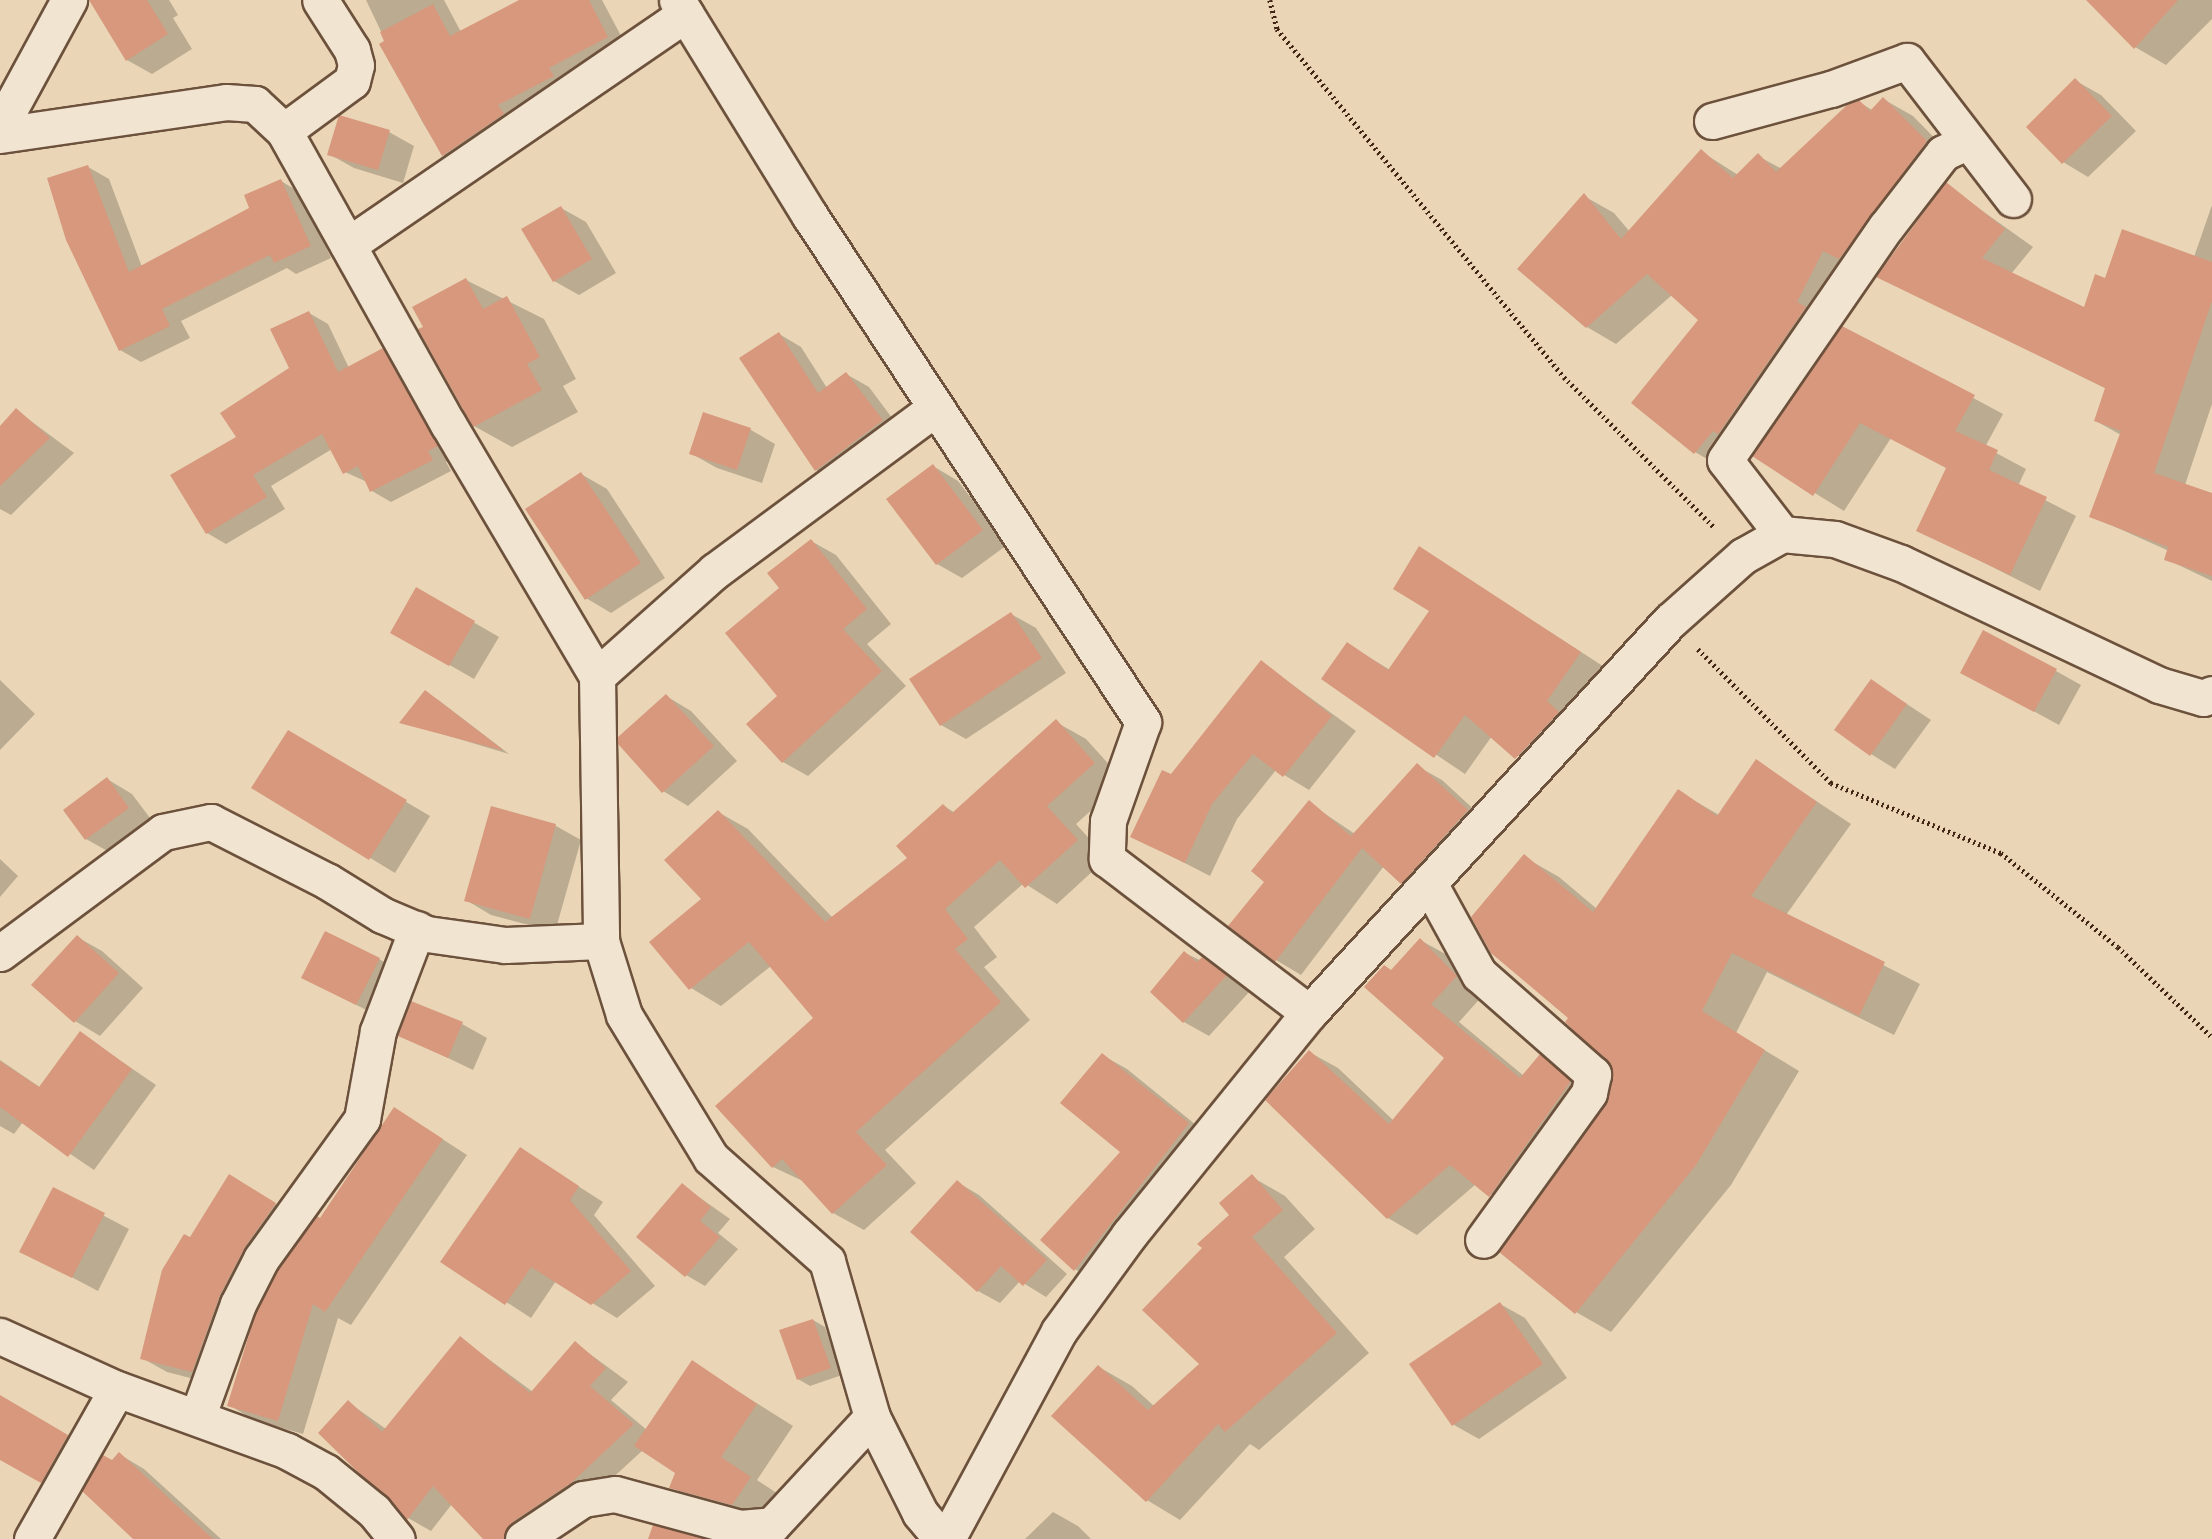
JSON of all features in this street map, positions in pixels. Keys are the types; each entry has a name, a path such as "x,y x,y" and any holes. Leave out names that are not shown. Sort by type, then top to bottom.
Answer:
{"street":[{"path":"0,127 69,0"},
{"path":"284,131 352,80 356,65 352,50 320,0"},
{"path":"348,245 681,7 935,408 1143,722 1108,821 1107,859 1309,1013"},
{"path":"1712,121 1831,89 1908,61 2013,199"},
{"path":"0,135 226,102 255,104 284,131 597,676 601,941 624,1015 711,1158 827,1261 872,1417 920,1513 945,1539 1059,1331 1129,1235 1309,1013 1430,886 1670,621 1743,556 1782,534 1835,540 1900,563 2159,685 2203,698 2212,694"},
{"path":"1782,534 1725,460 1886,227 1943,153 1967,142"},
{"path":"597,676 715,571 935,408"},
{"path":"0,953 163,832 211,822 327,881 382,915 454,941 505,945 601,941"},
{"path":"1430,886 1479,974 1594,1074 1589,1093 1483,1240"},
{"path":"198,1416 238,1304 261,1259 362,1119 377,1031 417,929"},
{"path":"0,1336 117,1389 198,1416 326,1472 374,1511 397,1539"},
{"path":"32,1539 117,1389"},
{"path":"523,1539 583,1499 615,1494 740,1528 772,1525 872,1417"}],"path":[{"path":"1270,0 1277,29 1564,377 1743,556"},
{"path":"1670,621 1831,783 2001,853 2118,947 2212,1037"}],"building":[{"path":"89,0 147,0 168,34 126,61"},
{"path":"519,0 589,0 608,37 549,68 554,76 498,105 504,114 442,156 379,44 384,41 380,32 433,4 450,36"},
{"path":"2086,0 2178,0 2134,49"},
{"path":"2075,78 2112,116 2062,164 2026,127"},
{"path":"1883,97 1927,141 1839,259 1823,251 1797,302 1806,307 1718,434 1713,431 1694,454 1631,403 1698,320 1647,274 1586,328 1517,269 1584,193 1621,239 1701,149 1733,178 1758,153 1776,172 1847,105 1859,100 1870,111"},
{"path":"339,115 390,130 378,170 327,155"},
{"path":"88,165 129,272 249,208 244,195 281,179 311,246 274,263 270,255 162,309 170,326 119,351 66,240 47,178"},
{"path":"1946,182 2005,229 1982,258 2084,307 2095,274 2105,278 2122,229 2212,262 2212,301 2154,473 2212,493 2212,576 2164,560 2168,547 2089,517 2121,431 2094,421 2105,388 1876,277"},
{"path":"561,206 592,259 553,282 521,229"},
{"path":"466,278 483,309 507,296 540,357 527,364 542,390 473,427 418,329 423,327 412,307"},
{"path":"309,311 338,372 383,348 438,446 428,451 433,460 370,492 358,466 343,474 322,434 253,475 267,497 206,534 170,475 236,437 220,413 289,368 270,329"},
{"path":"1842,326 1975,395 1955,431 1998,450 1989,470 2047,497 2010,575 1916,531 1946,468 1860,423 1813,496 1752,456"},
{"path":"779,332 818,393 846,372 883,420 815,471 739,358"},
{"path":"16,408 50,438 0,486 0,426"},
{"path":"703,412 751,428 737,470 689,454"},
{"path":"933,464 983,530 936,565 886,499"},
{"path":"581,472 641,563 585,600 525,509"},
{"path":"811,539 867,609 843,629 882,671 782,763 746,724 777,696 725,633 779,588 767,573"},
{"path":"1419,546 1581,652 1547,701 1559,712 1515,759 1465,715 1434,758 1321,679 1347,642 1388,670 1429,611 1393,589"},
{"path":"416,587 475,621 449,666 390,633"},
{"path":"1011,612 1042,658 940,726 909,679"},
{"path":"1983,630 2057,669 2034,712 1960,673"},
{"path":"1261,660 1332,716 1283,777 1253,754 1212,804 1185,863 1130,837 1162,770 1171,774"},
{"path":"1871,679 1907,704 1870,756 1834,730"},
{"path":"425,690 502,749 399,723"},
{"path":"666,694 714,746 662,793 618,744 618,737"},
{"path":"1056,719 1095,763 1047,806 1078,840 1025,888 1000,860 945,909 968,939 955,949 1001,1002 856,1132 887,1165 832,1214 782,1159 772,1168 715,1106 813,1018 749,942 689,990 649,942 701,899 664,860 718,810 825,922 907,858 896,846 943,804 952,813"},
{"path":"288,730 407,800 369,860 251,788"},
{"path":"1756,759 1817,802 1751,896 1885,962 1859,1016 1732,953 1702,1011 1765,1050 1696,1165 1575,1314 1499,1252 1605,1105 1612,1068 1565,1022 1568,1018 1491,953 1471,917 1524,854 1593,912 1678,789 1717,816"},
{"path":"1417,763 1468,810 1401,884 1362,848 1275,962 1228,926 1264,882 1251,871 1309,800 1351,836"},
{"path":"107,777 129,808 85,840 63,810"},
{"path":"491,806 556,824 530,919 464,901"},
{"path":"325,931 380,958 356,1005 301,978"},
{"path":"77,935 119,973 74,1023 31,985"},
{"path":"1420,938 1457,976 1431,1004 1520,1078 1540,1054 1571,1081 1489,1197 1450,1165 1387,1219 1265,1100 1309,1050 1389,1124 1444,1058 1364,987 1384,965 1391,970"},
{"path":"1184,951 1197,962 1202,957 1227,975 1183,1023 1150,992"},
{"path":"411,1001 463,1022 448,1058 398,1036"},
{"path":"80,1031 132,1069 68,1157 0,1107 0,1061 39,1087"},
{"path":"1102,1053 1189,1123 1074,1271 1040,1240 1120,1152 1060,1103"},
{"path":"394,1107 443,1139 325,1312 313,1304 278,1421 227,1406 256,1312 278,1270 317,1216 320,1218"},
{"path":"520,1147 579,1186 570,1200 631,1271 591,1305 531,1267 505,1305 440,1262"},
{"path":"229,1174 276,1203 245,1247 220,1295 192,1372 140,1359 162,1270 184,1234 190,1237"},
{"path":"1252,1174 1283,1210 1252,1237 1337,1333 1225,1432 1218,1424 1146,1502 1051,1416 1098,1365 1148,1410 1199,1364 1142,1310 1202,1248 1197,1244 1229,1215 1219,1203"},
{"path":"957,1180 1047,1260 1023,1286 1001,1266 977,1292 910,1232"},
{"path":"682,1183 711,1207 700,1221 720,1237 685,1277 636,1237"},
{"path":"53,1187 105,1213 72,1278 19,1252"},
{"path":"1500,1302 1543,1364 1452,1426 1409,1364"},
{"path":"813,1319 831,1368 797,1380 779,1330"},
{"path":"460,1336 530,1393 575,1341 606,1368 590,1386 634,1424 571,1483 511,1523 503,1539 483,1539 433,1486 407,1520 318,1433 348,1400 382,1432"},
{"path":"692,1360 757,1404 721,1457 751,1477 732,1505 669,1488 675,1473 634,1446"},
{"path":"0,1395 68,1435 41,1483 0,1460"},
{"path":"119,1452 213,1539 133,1539 82,1491 103,1455 112,1460"},
{"path":"653,1525 704,1539 648,1539"}]}
